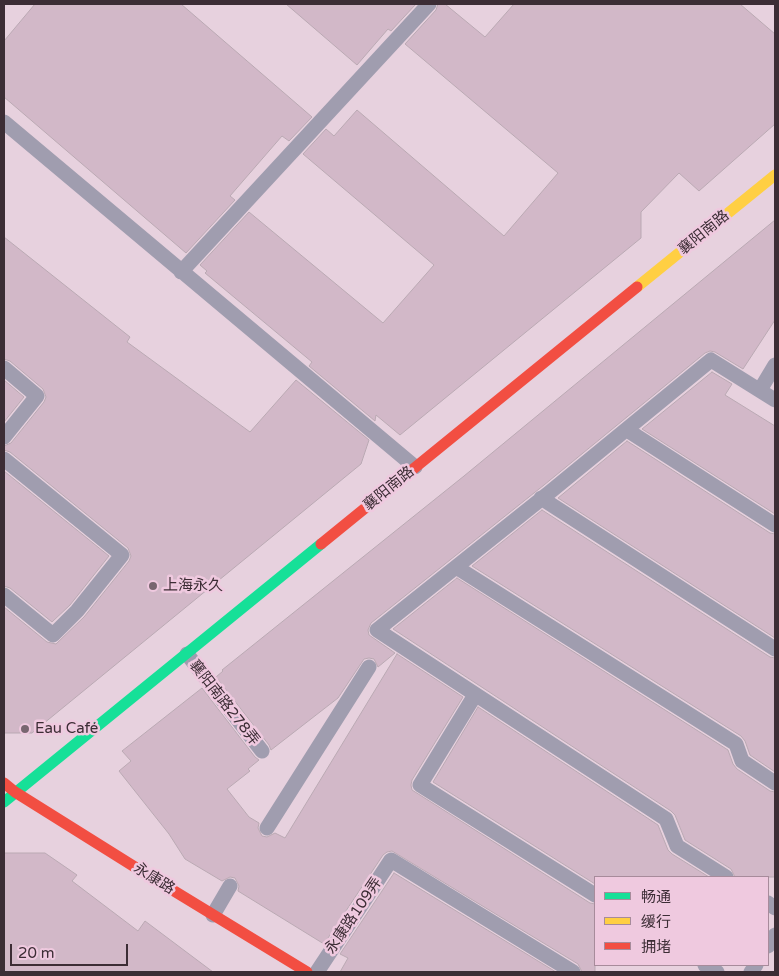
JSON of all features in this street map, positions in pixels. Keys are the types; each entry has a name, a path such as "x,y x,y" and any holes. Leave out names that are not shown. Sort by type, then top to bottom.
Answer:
{"street":[{"name":"襄阳南路","path":"4,802 775,175"},
{"name":"永康路","path":"4,783 15,792 307,972"}],"lane":[{"path":"181,272 429,4"},
{"path":"4,122 415,467"},
{"path":"724,876 677,846 666,819 377,630 711,360 775,400"},
{"path":"760,390 775,366"},
{"path":"4,368 37,396 4,437"},
{"path":"626,430 775,525"},
{"path":"4,459 122,555 77,611 53,634 4,595"},
{"path":"542,498 775,649"},
{"path":"456,566 736,744 742,761 775,783"},
{"name":"襄阳南路278弄","path":"187,654 262,752"},
{"path":"267,828 369,667"},
{"path":"474,695 420,785 594,894"},
{"name":"永康路109弄","path":"316,972 391,860 573,972"},
{"path":"213,915 230,886"}],"building":[{"path":"35,4 181,4 312,117 289,141 282,136 230,196 235,200 186,253 4,97 4,41"},
{"path":"286,4 416,4 391,31 388,29 357,65"},
{"path":"438,4 445,4 485,37 514,4 740,4 775,34 775,124 699,191 679,173 641,212 641,238 400,435 376,415 375,421 309,366 312,362 205,273 207,271 200,265 249,212 383,323 434,265 303,154 326,129 334,136 357,110 504,236 558,173 405,44 436,10"},
{"path":"775,220 775,320 743,369 715,352 705,353 371,623 368,630 369,635 395,653 378,667 374,659 364,659 338,698 271,750 216,677 222,670 464,476"},
{"path":"4,237 130,337 127,342 250,432 296,380 369,440 361,464 32,733 4,733 4,607 47,642 56,644 84,617 131,556 128,548 10,452 4,450 4,446 11,443 46,397 43,389 10,361 4,359"},
{"path":"712,372 732,384 725,395 775,426 775,514 642,429"},
{"path":"4,380 24,397 4,422"},
{"path":"627,441 770,533 775,534 775,638 558,498"},
{"path":"4,471 109,556 70,605 52,622 10,588 4,586"},
{"path":"542,510 770,657 775,658 775,772 750,755 741,736 472,566"},
{"path":"457,578 728,750 737,769 770,791 775,792 775,877 734,876 731,869 685,840 675,815 671,811 393,629"},
{"path":"397,654 463,697 412,780 412,790 594,904 595,972 582,972 578,964 392,851 383,855 324,944 238,891 239,886 235,878 230,877 222,881 185,859 169,834 119,771 131,761 122,751 202,688 259,760 248,769 250,771 227,789 249,817 259,823 258,828 262,836 267,837 275,833 285,838"},
{"path":"478,707 658,825 668,850 707,876 594,876 594,883 433,782"},
{"path":"4,853 45,853 77,875 72,881 138,931 145,921 213,972 4,972"},
{"path":"394,873 556,972 340,972 348,958 340,954"}],"traffic: fast":[{"path":"4,802 321,544"}],"traffic: slow":[{"path":"637,287 775,175"}],"traffic: jam":[{"path":"321,544 637,287"},
{"path":"4,783 15,792 138,869 307,972"}],"place":[{"name":"上海永久","path":"153,586"},
{"name":"Eau Café","path":"25,729"}]}
